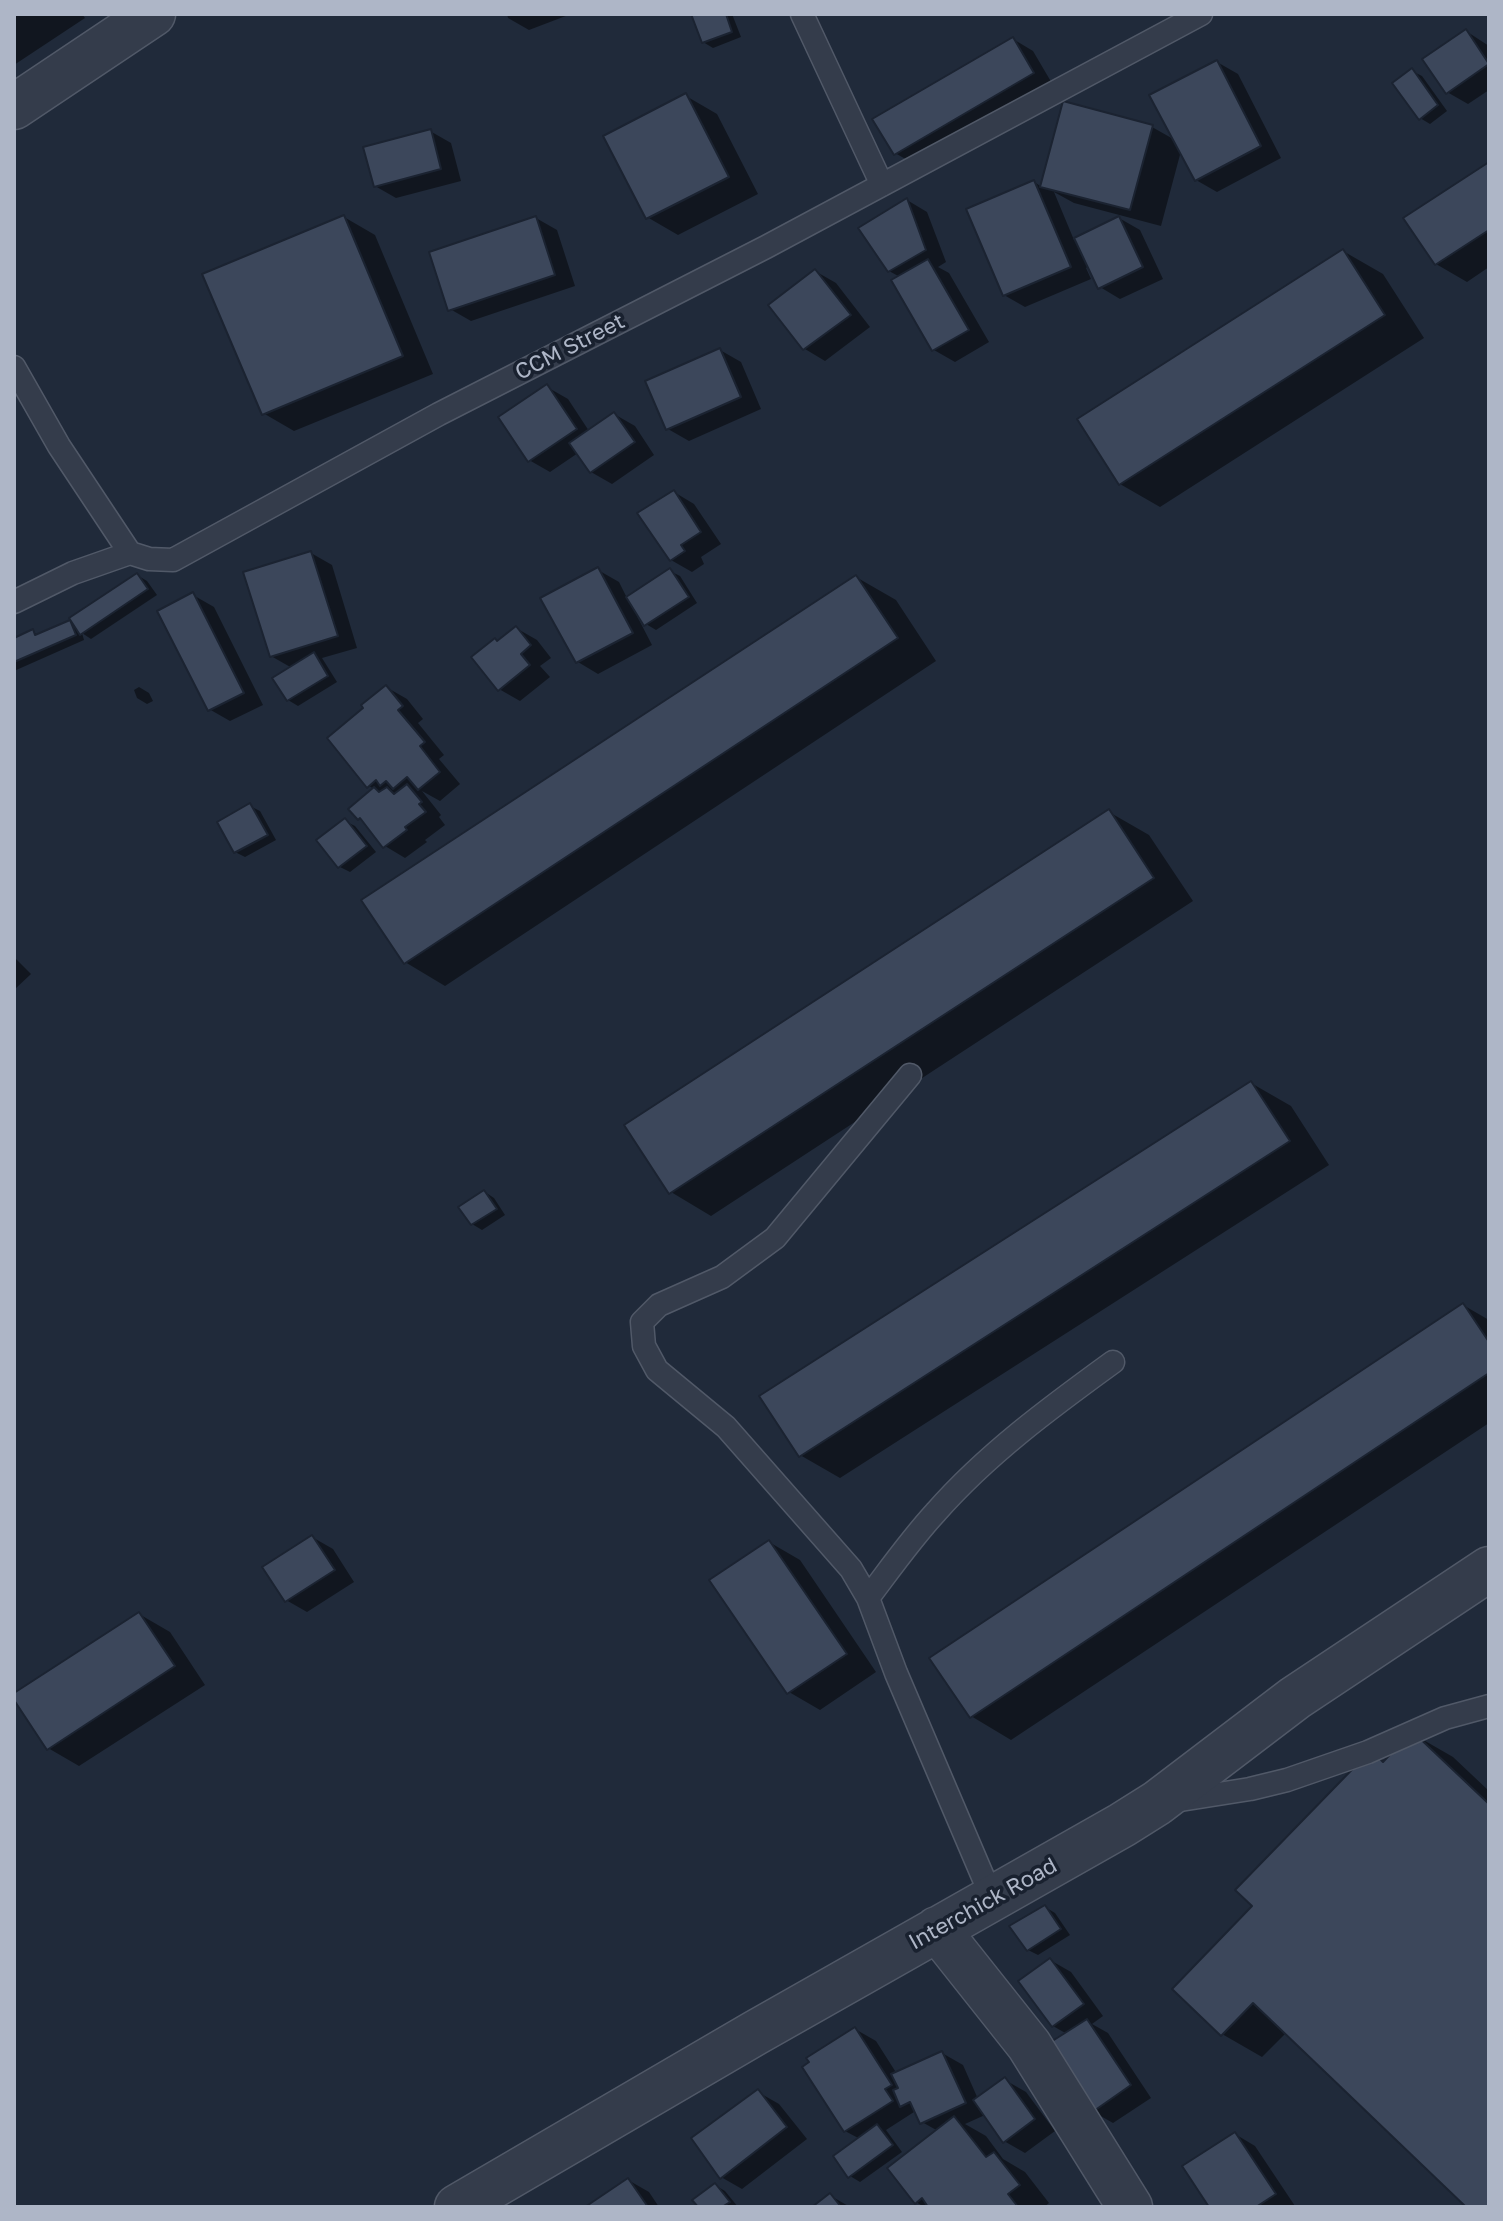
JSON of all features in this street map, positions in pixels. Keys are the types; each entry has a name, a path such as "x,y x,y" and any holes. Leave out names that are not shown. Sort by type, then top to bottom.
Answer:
{"street":[{"path":"14,107 153,14"},
{"name":"Interchick Road","path":"484,2200 937,1929 1046,1870 1157,1803 1295,1698 1489,1569"},
{"path":"937,1929 1029,2045 1117,2202"}],"lane":[{"path":"802,14 882,185"},
{"name":"CCM Street","path":"130,553 149,559 173,560 439,414 751,255 1201,14"},
{"path":"14,367 59,446 130,553 73,573 14,602"},
{"path":"910,1075 775,1238 722,1277 659,1305 642,1322 644,1346 657,1370 726,1427 851,1569 868,1598 896,1673 992,1898"},
{"path":"868,1598 937,1510 984,1464 1113,1362"},
{"path":"1157,1803 1250,1789 1287,1780 1368,1752 1445,1718 1489,1706"}],"building":[{"path":"691,14 726,14 732,32 702,43"},
{"path":"1466,29 1489,64 1446,94 1422,59"},
{"path":"1013,37 1034,73 894,155 872,119"},
{"path":"1217,60 1261,146 1195,181 1149,95"},
{"path":"1412,68 1438,105 1419,120 1392,83"},
{"path":"686,93 729,177 646,219 603,136"},
{"path":"1063,101 1153,125 1130,210 1040,187"},
{"path":"431,129 441,169 374,187 363,147"},
{"path":"1489,162 1489,230 1435,265 1403,218"},
{"path":"1034,180 1071,267 1003,296 966,209"},
{"path":"907,198 926,250 888,272 858,228"},
{"path":"344,215 403,356 262,415 202,274"},
{"path":"536,216 555,275 448,311 429,252"},
{"path":"1119,216 1143,267 1098,289 1074,238"},
{"path":"1343,249 1385,315 1119,485 1077,419"},
{"path":"928,259 969,330 932,351 891,280"},
{"path":"815,269 851,315 803,350 768,305"},
{"path":"720,348 741,397 666,430 645,381"},
{"path":"547,384 577,429 528,462 498,417"},
{"path":"614,412 635,442 590,473 569,443"},
{"path":"674,490 701,532 681,545 685,551 670,561 637,513"},
{"path":"311,551 338,636 270,657 243,572"},
{"path":"598,567 633,633 576,663 540,598"},
{"path":"670,568 689,597 644,626 626,597"},
{"path":"137,573 148,589 80,635 69,618"},
{"path":"856,575 898,638 404,964 361,900"},
{"path":"193,592 244,693 208,711 157,611"},
{"path":"70,620 76,635 14,662 14,638 33,629 35,635"},
{"path":"516,626 531,645 521,654 530,665 498,691 471,657"},
{"path":"314,652 328,676 287,701 272,678"},
{"path":"386,685 403,706 398,710 425,742 420,746 440,772 418,790 407,777 393,789 386,781 380,786 376,780 367,788 327,738"},
{"path":"407,784 426,812 383,848 360,818 358,820 348,809 374,787 379,792 387,787 394,794"},
{"path":"250,803 268,835 234,853 217,822"},
{"path":"1109,809 1154,878 669,1194 624,1125"},
{"path":"345,818 367,846 338,868 316,840"},
{"path":"1251,1081 1290,1141 799,1457 759,1396"},
{"path":"484,1190 497,1209 471,1225 458,1207"},
{"path":"1463,1303 1489,1342 1489,1373 970,1718 929,1658"},
{"path":"312,1535 335,1570 285,1602 262,1567"},
{"path":"769,1540 847,1654 787,1694 709,1580"},
{"path":"139,1612 175,1666 47,1750 14,1700 14,1693"},
{"path":"1412,1731 1489,1804 1489,2207 1466,2207 1253,2003 1221,2036 1172,1989 1252,1906 1235,1890 1371,1750 1383,1762"},
{"path":"1045,1905 1061,1929 1027,1951 1009,1926"},
{"path":"1050,1958 1084,2004 1052,2027 1018,1981"},
{"path":"1087,2019 1131,2085 1091,2113 1046,2045"},
{"path":"855,2027 892,2085 885,2089 893,2101 844,2132 802,2067 809,2062 806,2058"},
{"path":"942,2051 966,2103 920,2124 910,2102 900,2107 893,2090 898,2088 891,2074"},
{"path":"1005,2077 1035,2119 1003,2143 973,2100"},
{"path":"758,2089 787,2127 720,2179 691,2138"},
{"path":"954,2116 986,2157 994,2152 1020,2185 1008,2194 1018,2207 928,2207 922,2198 915,2204 887,2168"},
{"path":"877,2124 893,2145 848,2178 833,2156"},
{"path":"1235,2132 1276,2194 1256,2207 1209,2207 1182,2166"},
{"path":"628,2178 648,2207 585,2207"},
{"path":"715,2183 730,2202 722,2207 698,2207 692,2200"},
{"path":"830,2193 841,2207 812,2207"}]}
